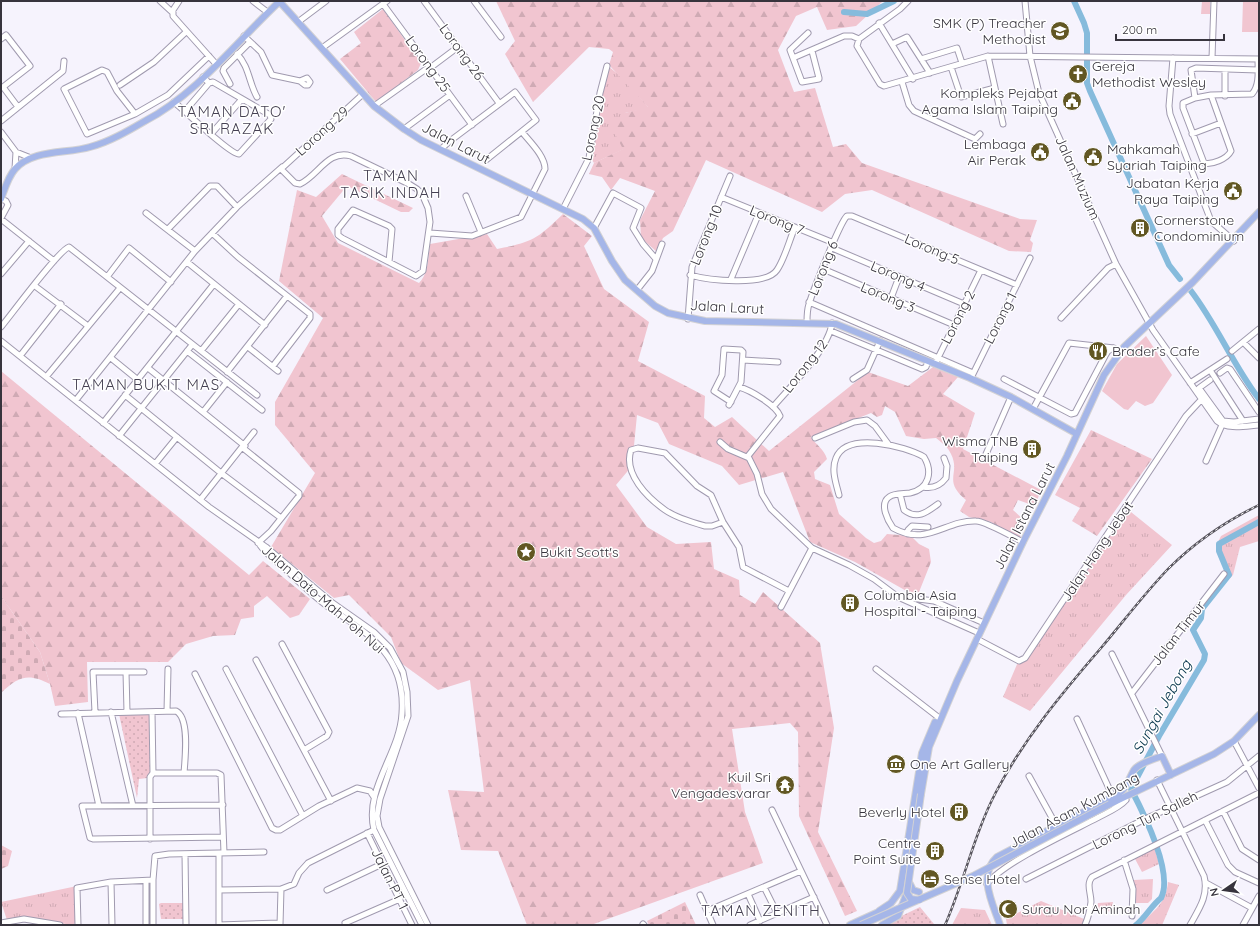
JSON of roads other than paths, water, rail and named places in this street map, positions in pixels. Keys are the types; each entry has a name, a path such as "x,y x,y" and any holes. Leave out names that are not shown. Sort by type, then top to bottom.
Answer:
{"main road":[{"path":"251,29 266,11 279,1"},
{"path":"1,199 9,178 15,169 31,158 96,145 159,114 203,77 279,1"},
{"name":"Jalan Larut","path":"279,1 374,106 404,129 584,219 594,228 618,271 637,290 660,309 688,319 705,321 832,323 935,364 972,376 1077,434"},
{"name":"Jalan Istana Larut","path":"920,900 911,898 907,893 921,794 931,741 979,633 1077,434 1100,382 1118,353 1234,241 1259,212"},
{"name":"Jalan Istana Larut","path":"1112,362 1126,349 1128,345"},
{"name":"Jalan Istana Larut","path":"899,893 922,753 938,717 957,681"},
{"name":"Jalan Asam Kumbang","path":"861,925 958,884 1136,792 1214,755 1234,741 1259,715"},
{"path":"1162,756 1171,775"},
{"name":"Jalan Asam Kumbang","path":"987,884 988,870 997,857 1113,797 1126,788 1134,771 1138,767 1162,756"},
{"name":"Jalan Istana Larut","path":"901,912 910,884 928,759"},
{"name":"Jalan Asam Kumbang","path":"872,925 953,890 990,872 1111,805"},
{"path":"910,884 913,890 919,892"},
{"path":"987,884 1000,925"},
{"path":"879,911 891,903 899,893 902,897 906,898"},
{"path":"850,925 906,898"},
{"path":"879,911 896,907 901,912 894,919 882,925"}],"street":[{"path":"160,1 172,12 173,16 186,32 216,64"},
{"path":"172,12 179,1"},
{"path":"253,1 266,11"},
{"path":"298,22 326,1"},
{"name":"Lorong 26","path":"424,1 500,103"},
{"path":"474,1 501,37"},
{"path":"908,1 900,9 879,23 858,40 857,46 882,86 902,82 988,56 1258,59 1256,90 1252,94 1225,96 1211,95 1195,98 1184,102 1182,105 1202,161 1209,164 1225,157 1231,151 1211,95"},
{"name":"Jalan Muzium","path":"1025,1 1030,56 1039,93 1116,264 1149,323 1212,416 1222,425"},
{"path":"1212,58 1214,1"},
{"path":"322,48 382,3"},
{"name":"Lorong 25","path":"382,3 472,125"},
{"path":"879,23 913,78"},
{"path":"120,84 154,62 186,32"},
{"path":"808,33 790,50 800,82 819,79 812,51"},
{"path":"1,39 6,35 30,66 3,87 18,107"},
{"path":"244,36 260,52 272,75 300,81"},
{"path":"793,58 844,36 852,36 858,40"},
{"path":"892,44 907,37 930,73"},
{"path":"230,84 223,70 250,42"},
{"path":"374,106 458,47"},
{"path":"921,59 957,48 962,63"},
{"path":"237,54 248,73 252,88 257,97"},
{"path":"135,114 117,91 107,72 102,70 64,89 87,134 135,114 168,95 209,56"},
{"path":"988,56 1003,124"},
{"path":"1173,58 1169,106 1170,114 1211,221 1234,241"},
{"path":"1,121 64,71 64,62"},
{"name":"Lorong 20","path":"563,209 589,158 600,93 607,66"},
{"path":"951,66 962,97 995,88"},
{"path":"1195,98 1191,70 1196,68 1258,70"},
{"path":"1225,69 1225,96"},
{"path":"174,102 237,155 271,119 268,114 213,82 210,83 203,77"},
{"path":"902,82 909,105 914,111 975,139 980,134"},
{"path":"185,111 210,83"},
{"path":"442,149 450,140 515,92 536,120 486,160"},
{"name":"Lorong 29","path":"76,400 195,251 237,207 363,94"},
{"path":"404,129 450,95"},
{"path":"211,134 242,99"},
{"path":"1192,134 1221,123"},
{"path":"1,132 16,152 31,158"},
{"path":"430,233 469,236 521,217 545,165 541,156 522,132"},
{"path":"15,169 16,152"},
{"path":"281,168 294,183 300,184 332,157 341,154 351,156 417,189 422,194 430,215 430,233 424,271 421,274 416,276 342,238 338,235 338,229 350,211 356,211 389,226 392,229 390,262"},
{"name":"Lorong 10","path":"688,319 690,275 730,176"},
{"path":"168,229 210,186 216,186 237,207"},
{"path":"594,228 613,193 641,208 633,228 637,237 656,259"},
{"path":"466,196 481,232"},
{"name":"Lorong 7","path":"721,197 795,227 833,246"},
{"path":"1,199 6,201 8,205 1,219 54,261"},
{"path":"146,213 195,251"},
{"path":"731,279 759,213"},
{"name":"Lorong 6","path":"807,322 810,302 844,219 848,216"},
{"name":"Lorong 5","path":"848,216 852,216 1017,285"},
{"path":"690,275 707,279 762,280 777,270 795,227"},
{"path":"212,233 238,257 311,316 273,366"},
{"path":"1,274 29,241"},
{"path":"637,290 648,276 662,244"},
{"name":"Lorong 4","path":"833,246 964,304"},
{"path":"1,327 65,248 69,247 175,332 257,395"},
{"path":"107,278 129,248 171,282"},
{"name":"Lorong 1","path":"972,376 1030,258"},
{"path":"187,262 265,325"},
{"path":"1062,318 1108,268 1116,264"},
{"name":"Lorong 3","path":"823,269 954,325"},
{"name":"Lorong 2","path":"935,364 981,270"},
{"path":"891,298 899,276"},
{"path":"103,423 214,284"},
{"path":"35,286 61,304 88,326"},
{"path":"46,377 120,288"},
{"path":"227,372 287,296"},
{"name":"Jalan Larut","path":"810,302 938,357 972,376"},
{"path":"20,356 61,304"},
{"path":"201,351 239,304"},
{"name":"Lorong 12","path":"773,407 824,346 831,331 832,323"},
{"path":"1232,351 1259,329"},
{"path":"831,331 922,368 926,367 928,361"},
{"name":"Jalan Dato Mah Poh Nui","path":"1,341 200,500 258,543 330,601 374,632 390,648 399,663 407,692 408,716 380,799 375,826 428,925"},
{"path":"853,379 867,370 880,342"},
{"path":"1243,342 1259,358"},
{"path":"1033,409 1040,399 1069,343 1113,348 1118,353"},
{"path":"119,436 192,345"},
{"path":"248,347 278,371"},
{"path":"1004,379 1068,413 1075,413 1105,356 1108,351 1113,348"},
{"path":"723,349 742,350 743,360 739,387 730,404 714,390 722,375 723,349"},
{"path":"187,351 262,410"},
{"path":"111,358 138,380"},
{"path":"1190,383 1226,359"},
{"path":"743,360 778,362"},
{"path":"148,368 204,412 244,447 299,491 299,496 271,531 258,543"},
{"path":"1220,373 1227,368 1230,369 1259,412"},
{"path":"1210,370 1243,421"},
{"path":"1210,380 1199,388 1220,419 1234,422 1259,419"},
{"path":"204,412 227,382"},
{"path":"739,387 749,390 773,407 780,416 748,456"},
{"path":"125,395 221,473 281,518"},
{"path":"986,454 1011,397"},
{"name":"Jalan Hang Jebat","path":"977,639 1019,661 1025,658 1186,416 1201,400"},
{"path":"815,438 854,422 867,420 875,426 890,445"},
{"path":"1206,461 1222,425 1232,427 1259,425"},
{"path":"200,500 244,447 254,432"},
{"path":"155,464 177,437"},
{"path":"720,442 728,449 748,456 754,466 762,494 770,509 812,548 849,564 874,579 898,597 979,633"},
{"path":"839,494 834,477 836,458 841,452 848,446 856,444 890,445 918,453 924,457 928,462 929,476 923,487 912,493 888,497 885,502 885,513 893,528 908,534 922,535 965,522 978,521 1023,542"},
{"path":"723,522 712,526 705,526 666,511 644,491 634,476 630,465 631,450 636,448 648,449 668,455 694,483 711,495 723,522 739,547 743,567 789,591"},
{"path":"923,487 928,488 938,486 946,478 947,466 944,458"},
{"path":"900,494 904,510 914,515 926,513 938,504"},
{"path":"908,534 908,530 912,526 928,527"},
{"name":"Jalan Dato Mah Poh Nui","path":"258,543 308,590 370,636 386,652 394,665 402,693 402,716 376,790 372,817 422,925"},
{"path":"780,607 812,548"},
{"name":"Jalan Timur","path":"1132,693 1224,574"},
{"path":"898,597 934,601 984,623"},
{"path":"282,644 329,732 327,736 304,750"},
{"path":"1112,654 1158,745 1162,756"},
{"path":"256,660 331,801"},
{"path":"167,711 168,669"},
{"path":"226,669 303,816"},
{"path":"876,669 938,717"},
{"path":"95,712 94,672 144,672"},
{"path":"126,672 127,712"},
{"path":"195,674 272,828 280,830 319,806 357,788 370,791 376,790"},
{"path":"62,714 176,711 184,718 184,773"},
{"path":"111,712 133,806"},
{"path":"150,838 150,777 153,773 152,712"},
{"path":"78,713 99,806"},
{"path":"1077,720 1113,797"},
{"path":"1234,741 1259,788"},
{"name":"Lorong Tun Salleh","path":"1026,879 1146,819 1227,782 1259,756"},
{"path":"153,773 218,772 222,780 223,837 219,890 219,925 280,924 281,889"},
{"path":"1029,776 1056,826"},
{"path":"1157,782 1204,876 1206,883 1204,898 1190,925"},
{"path":"370,791 374,797"},
{"path":"1085,925 1090,906 1090,878 1259,793"},
{"name":"Jalan Asam Kumbang","path":"987,884 994,876 1019,860 1120,806 1128,797"},
{"path":"223,805 82,806 90,838 223,837"},
{"path":"772,810 827,925"},
{"path":"1223,811 1242,849 1259,860"},
{"path":"1204,820 1228,865 1236,872 1259,884"},
{"path":"219,890 281,889 294,884 299,873 308,863 367,833 375,826"},
{"name":"Jalan PT 1","path":"367,833 412,925"},
{"path":"153,925 153,880 155,856 264,852"},
{"path":"185,854 186,925"},
{"path":"1124,860 1133,889 1132,916"},
{"path":"327,890 382,864"},
{"path":"707,911 801,871"},
{"path":"78,925 77,888 111,882 153,880"},
{"path":"146,881 146,925"},
{"path":"111,882 112,925"},
{"path":"1206,883 1252,908"},
{"path":"764,887 777,913"},
{"path":"748,894 760,921"},
{"path":"700,895 713,925"},
{"path":"1242,925 1259,896"},
{"path":"750,925 814,897"},
{"path":"345,923 400,899"},
{"path":"1,923 11,923 24,919 60,925"}],"waterway":[{"name":"Sungai Jebong","path":"844,12 867,14 894,1"},
{"name":"Sungai Jebong","path":"1074,1 1087,33 1087,83 1090,91 1169,265 1180,279"},
{"name":"Sungai Jebong","path":"1191,291 1209,317 1241,373 1259,399"},
{"name":"Sungai Jebong","path":"1136,925 1161,898 1164,887 1160,859 1155,843 1143,812 1131,789 1159,736 1204,660 1205,654 1193,630 1201,618 1202,609 1229,575 1219,551 1219,544 1259,522"}],"railway":[{"path":"945,925 988,808 1007,772 1044,717 1142,598 1178,559 1211,533 1259,505"}],"place":[{"name":"SMK (P) Treacher Methodist","path":"1060,31"},
{"name":"Gereja Methodist Wesley","path":"1078,74"},
{"name":"Kompleks Pejabat Agama Islam Taiping","path":"1072,101"},
{"name":"Lembaga Air Perak","path":"1040,152"},
{"name":"Mahkamah Syariah Taiping","path":"1093,157"},
{"name":"Jabatan Kerja Raya Taiping","path":"1233,191"},
{"name":"Cornerstone Condominium","path":"1140,228"},
{"name":"Brader’s Cafe","path":"1098,351"},
{"name":"Wisma TNB Taiping","path":"1032,449"},
{"name":"Bukit Scott's","path":"526,552"},
{"name":"Columbia Asia Hospital - Taiping","path":"850,603"},
{"name":"One Art Gallery","path":"896,764"},
{"name":"Kuil Sri Vengadesvarar","path":"785,785"},
{"name":"Beverly Hotel","path":"959,812"},
{"name":"Centre Point Suite","path":"935,851"},
{"name":"Sense Hotel","path":"930,879"},
{"name":"Surau Nor Aminah","path":"1008,909"}],"district":[{"name":"TAMAN DATO' SRI RAZAK","path":"232,120"},
{"name":"TAMAN TASIK INDAH","path":"391,184"},
{"name":"TAMAN BUKIT MAS","path":"146,385"},
{"name":"TAMAN ZENITH","path":"761,911"}]}
